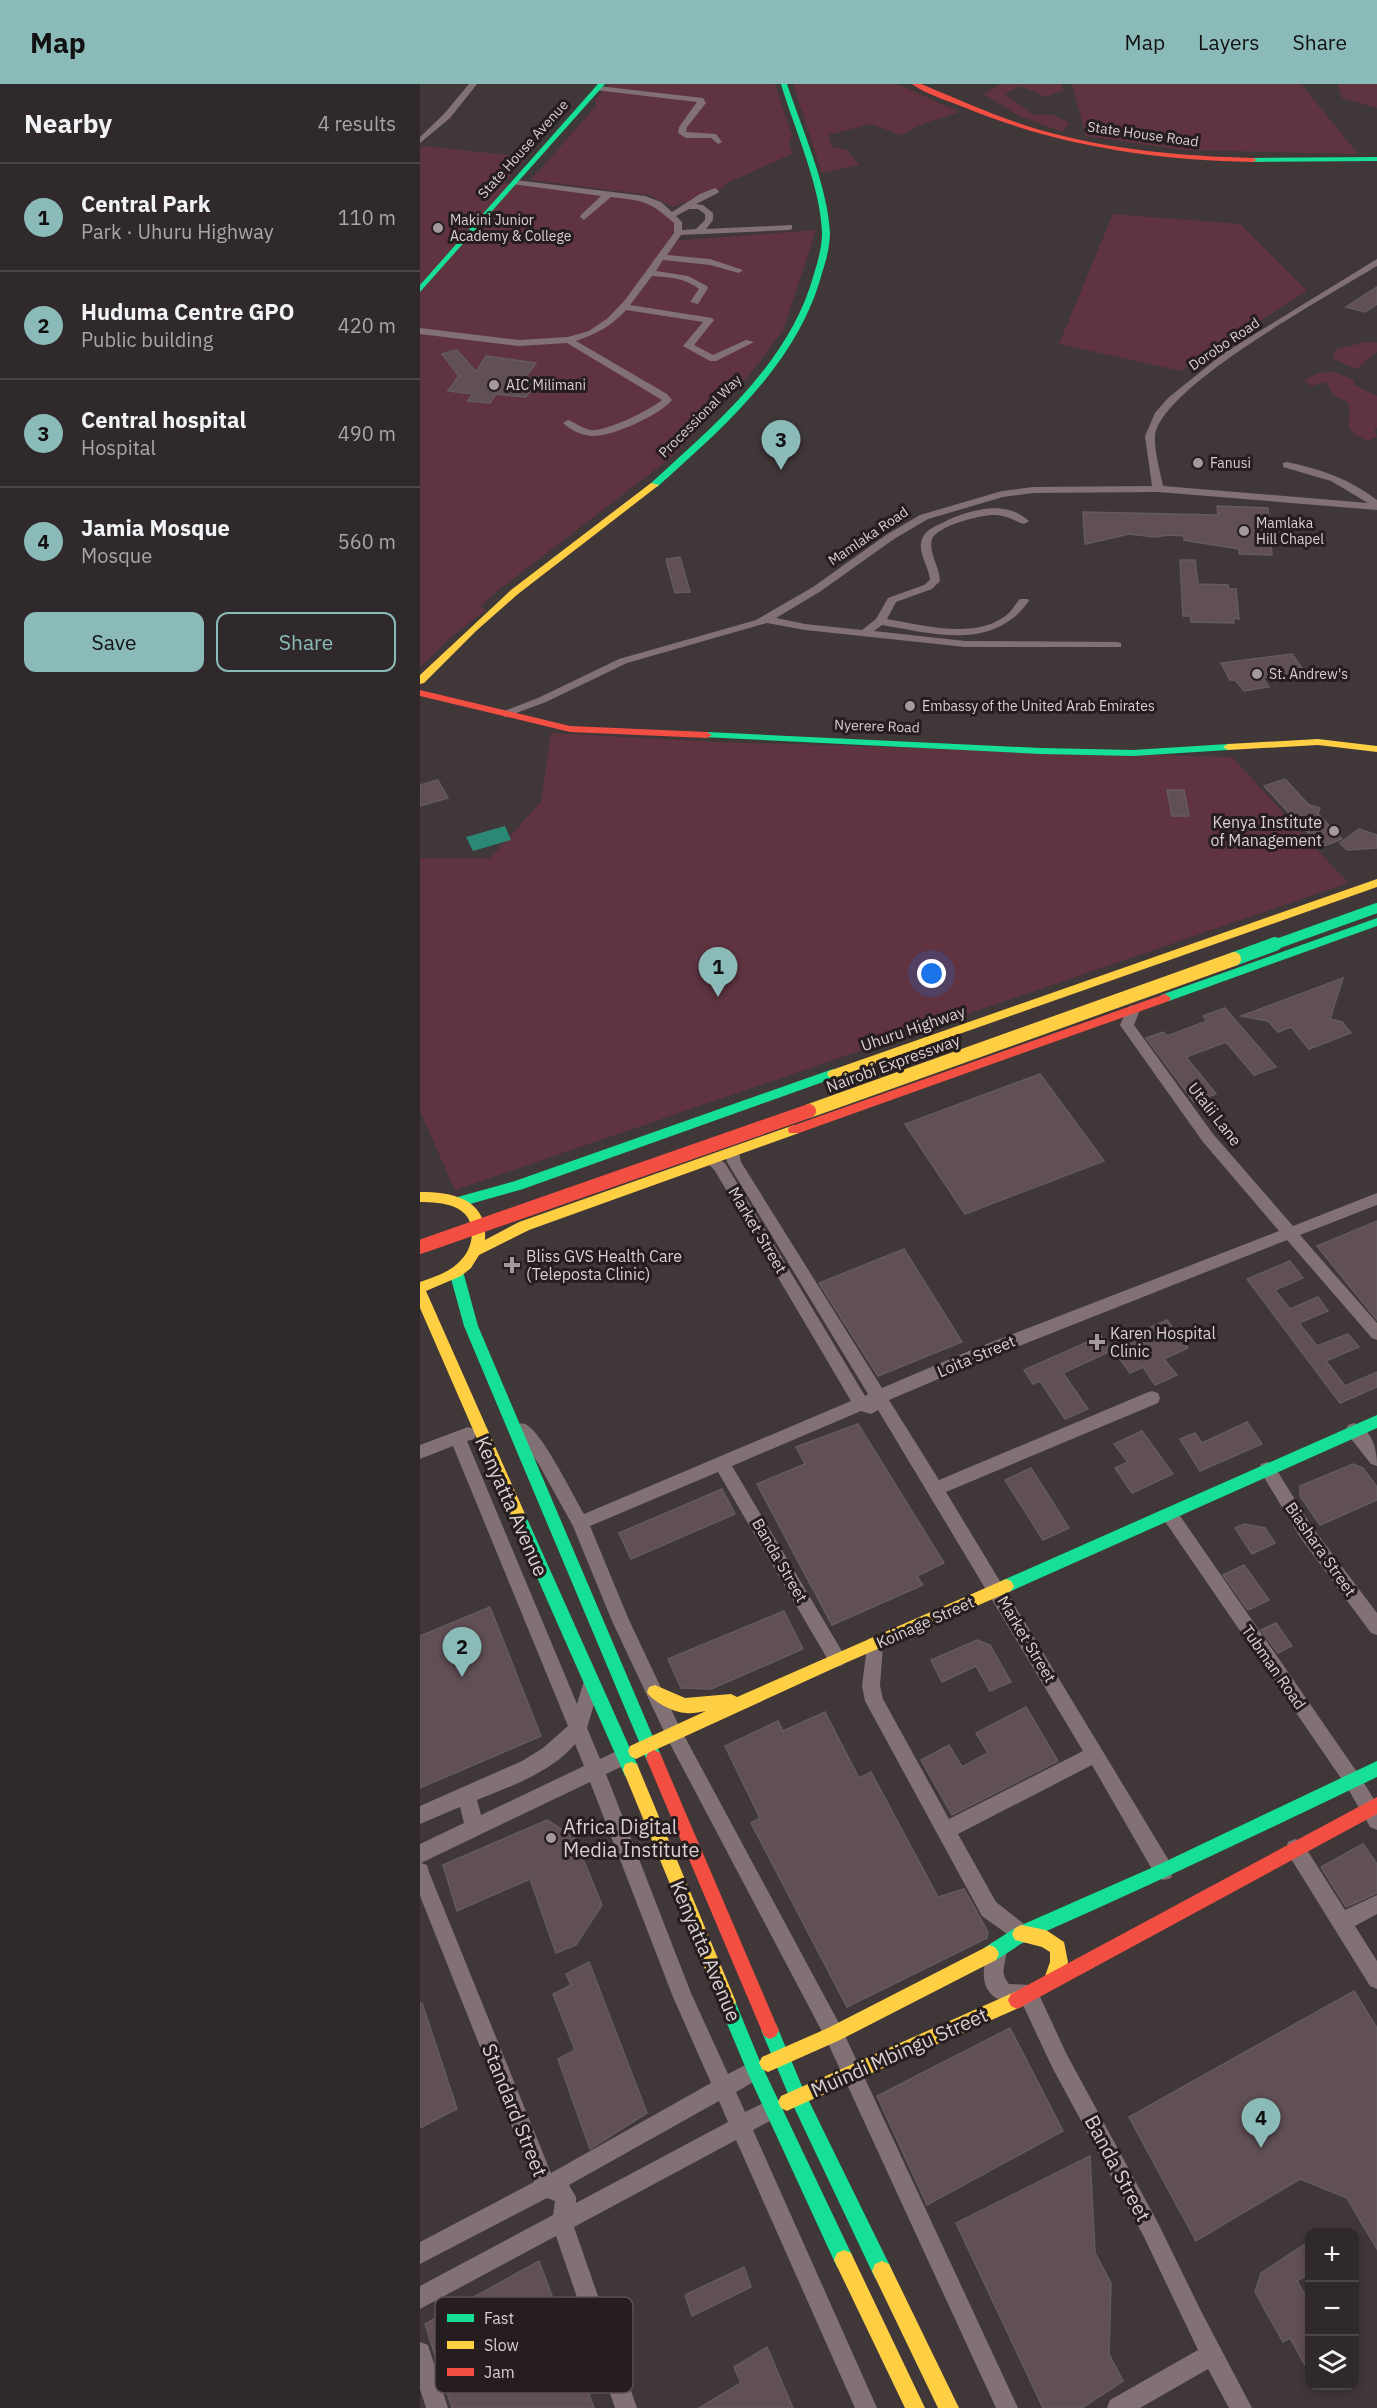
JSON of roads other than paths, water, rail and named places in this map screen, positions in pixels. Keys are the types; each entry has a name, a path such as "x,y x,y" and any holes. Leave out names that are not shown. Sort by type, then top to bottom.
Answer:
{"main road":[{"name":"Processional Way","path":"420,681 458,642 529,580 628,508 690,453 747,396 797,330 817,286 826,235 817,192 784,84"},
{"name":"State House Road","path":"915,84 1039,133 1111,148 1237,161 1377,159"},
{"name":"State House Avenue","path":"420,290 600,86"},
{"name":"Nyerere Road","path":"420,693 570,729 1041,751 1133,753 1318,742 1359,745 1374,756"},
{"path":"1359,745 1377,741"},
{"name":"Nyerere Road","path":"1337,743 1374,756"},
{"name":"Uhuru Highway","path":"459,1202 518,1185 1377,883"},
{"name":"Nairobi Expressway","path":"453,1219 1377,894"},
{"name":"Nairobi Expressway","path":"420,1247 776,1124 1377,908"},
{"path":"420,1290 457,1275 468,1265 478,1250 524,1226 1377,922"},
{"path":"421,1194 459,1202 472,1212 480,1226 478,1250"},
{"name":"Kenyatta Avenue","path":"457,1275 471,1326 780,2056 949,2408"},
{"name":"Kenyatta Avenue","path":"420,1290 591,1684 625,1756 755,2070 915,2408"},
{"name":"Koinage Street","path":"625,1756 837,1659 874,1645 1170,1515 1377,1421"},
{"path":"655,1692 684,1706 753,1698"},
{"path":"755,2070 780,2056 834,2034 998,1950 1022,1934 1164,1871 1377,1769"},
{"name":"Muindi Mbingu Street","path":"774,2108 1029,1995 1053,1979 1295,1848 1374,1812"},
{"path":"1022,1934 1046,1940 1058,1948 1059,1962 1053,1979"}],"street":[{"path":"420,141 447,116 473,84"},
{"path":"600,86 700,100 702,103 683,127 682,133 686,136 713,136 718,142"},
{"path":"683,127 701,129"},
{"path":"516,182 645,199 658,204 672,215 678,222 676,235"},
{"path":"697,224 690,210 693,200 716,191"},
{"path":"584,217 601,199 611,194"},
{"path":"601,199 626,199 651,206 668,216 671,230 665,235 676,235"},
{"path":"420,331 526,343 568,339 610,321 676,235 709,220 709,213 692,206 672,215"},
{"path":"697,224 789,227"},
{"path":"660,257 710,262 739,270"},
{"name":"Dorobo Road","path":"1158,489 1150,436 1160,413 1171,400 1227,355 1377,262"},
{"path":"647,273 697,281 704,288 695,302"},
{"path":"623,307 709,320 688,346 713,359 749,342"},
{"path":"568,339 664,396 667,400 659,408 600,432 586,432 568,423"},
{"path":"1287,465 1344,482 1358,489 1377,506"},
{"name":"Mamlaka Road","path":"505,713 542,700 623,662 737,630 766,619 817,589 890,537 937,512 1014,492 1158,489 1377,506"},
{"path":"865,633 880,621 892,600 935,581 926,547 927,538 935,530 976,511 1011,514 1024,521"},
{"path":"880,621 940,630 979,629 1010,620 1024,601"},
{"path":"766,619 805,627 965,644 1117,645"},
{"path":"530,720 542,700"},
{"name":"Utalii Lane","path":"1133,1010 1127,1025 1208,1138 1377,1334"},
{"name":"Market Street","path":"733,1152 734,1162 936,1489 1164,1871"},
{"name":"Market Street","path":"712,1160 720,1167 772,1251 862,1406"},
{"name":"Loita Street","path":"580,1523 862,1406 882,1403 1089,1310 1377,1199"},
{"path":"936,1489 1152,1398"},
{"name":"Kenyatta Avenue","path":"511,1416 544,1458 580,1523 674,1734 834,2034 850,2073 1007,2408"},
{"path":"420,1452 479,1429"},
{"path":"1354,1430 1377,1459"},
{"name":"Kenyatta Avenue","path":"458,1438 595,1770 683,1997 722,2090 866,2408"},
{"name":"Banda Street","path":"722,1463 837,1659"},
{"name":"Biashara Street","path":"1267,1469 1306,1532 1377,1627"},
{"name":"Tubman Road","path":"1170,1515 1374,1812"},
{"path":"874,1645 871,1686 874,1701 989,1909 1022,1934"},
{"path":"420,1815 548,1756 577,1729 591,1684"},
{"path":"946,1830 1096,1754"},
{"name":"Koinage Street","path":"420,1854 625,1756"},
{"path":"466,1794 475,1828"},
{"path":"1295,1848 1377,1979"},
{"name":"Standard Street","path":"420,1872 546,2187 560,2191 566,2197 562,2223 588,2297"},
{"path":"1342,1922 1377,1904"},
{"path":"998,1950 992,1974 999,1990 1012,1996 1029,1995"},
{"name":"Banda Street","path":"1029,1995 1059,2060 1151,2230 1241,2408"},
{"path":"420,2253 546,2187 755,2070"},
{"name":"Muindi Mbingu Street","path":"420,2298 774,2108"},
{"path":"420,2353 437,2408"},
{"path":"1118,2408 1212,2354"},
{"name":"Standard Street","path":"621,2393 626,2408"}],"place":[{"name":"Makini Junior Academy & College","path":"438,228"},
{"name":"AIC Milimani","path":"494,385"},
{"name":"Fanusi","path":"1198,463"},
{"name":"Central hospital","path":"781,470"},
{"name":"Mamlaka Hill Chapel","path":"1244,531"},
{"name":"St. Andrew's","path":"1257,674"},
{"name":"Embassy of the United Arab Emirates","path":"910,706"},
{"name":"Kenya Institute of Management","path":"1334,831"},
{"name":"Central Park","path":"718,997"},
{"name":"Bliss GVS Health Care (Teleposta Clinic)","path":"512,1265"},
{"name":"Karen Hospital Clinic","path":"1097,1342"},
{"name":"Huduma Centre GPO","path":"462,1677"},
{"name":"Africa Digital Media Institute","path":"551,1838"},
{"name":"Jamia Mosque","path":"1261,2148"}]}
